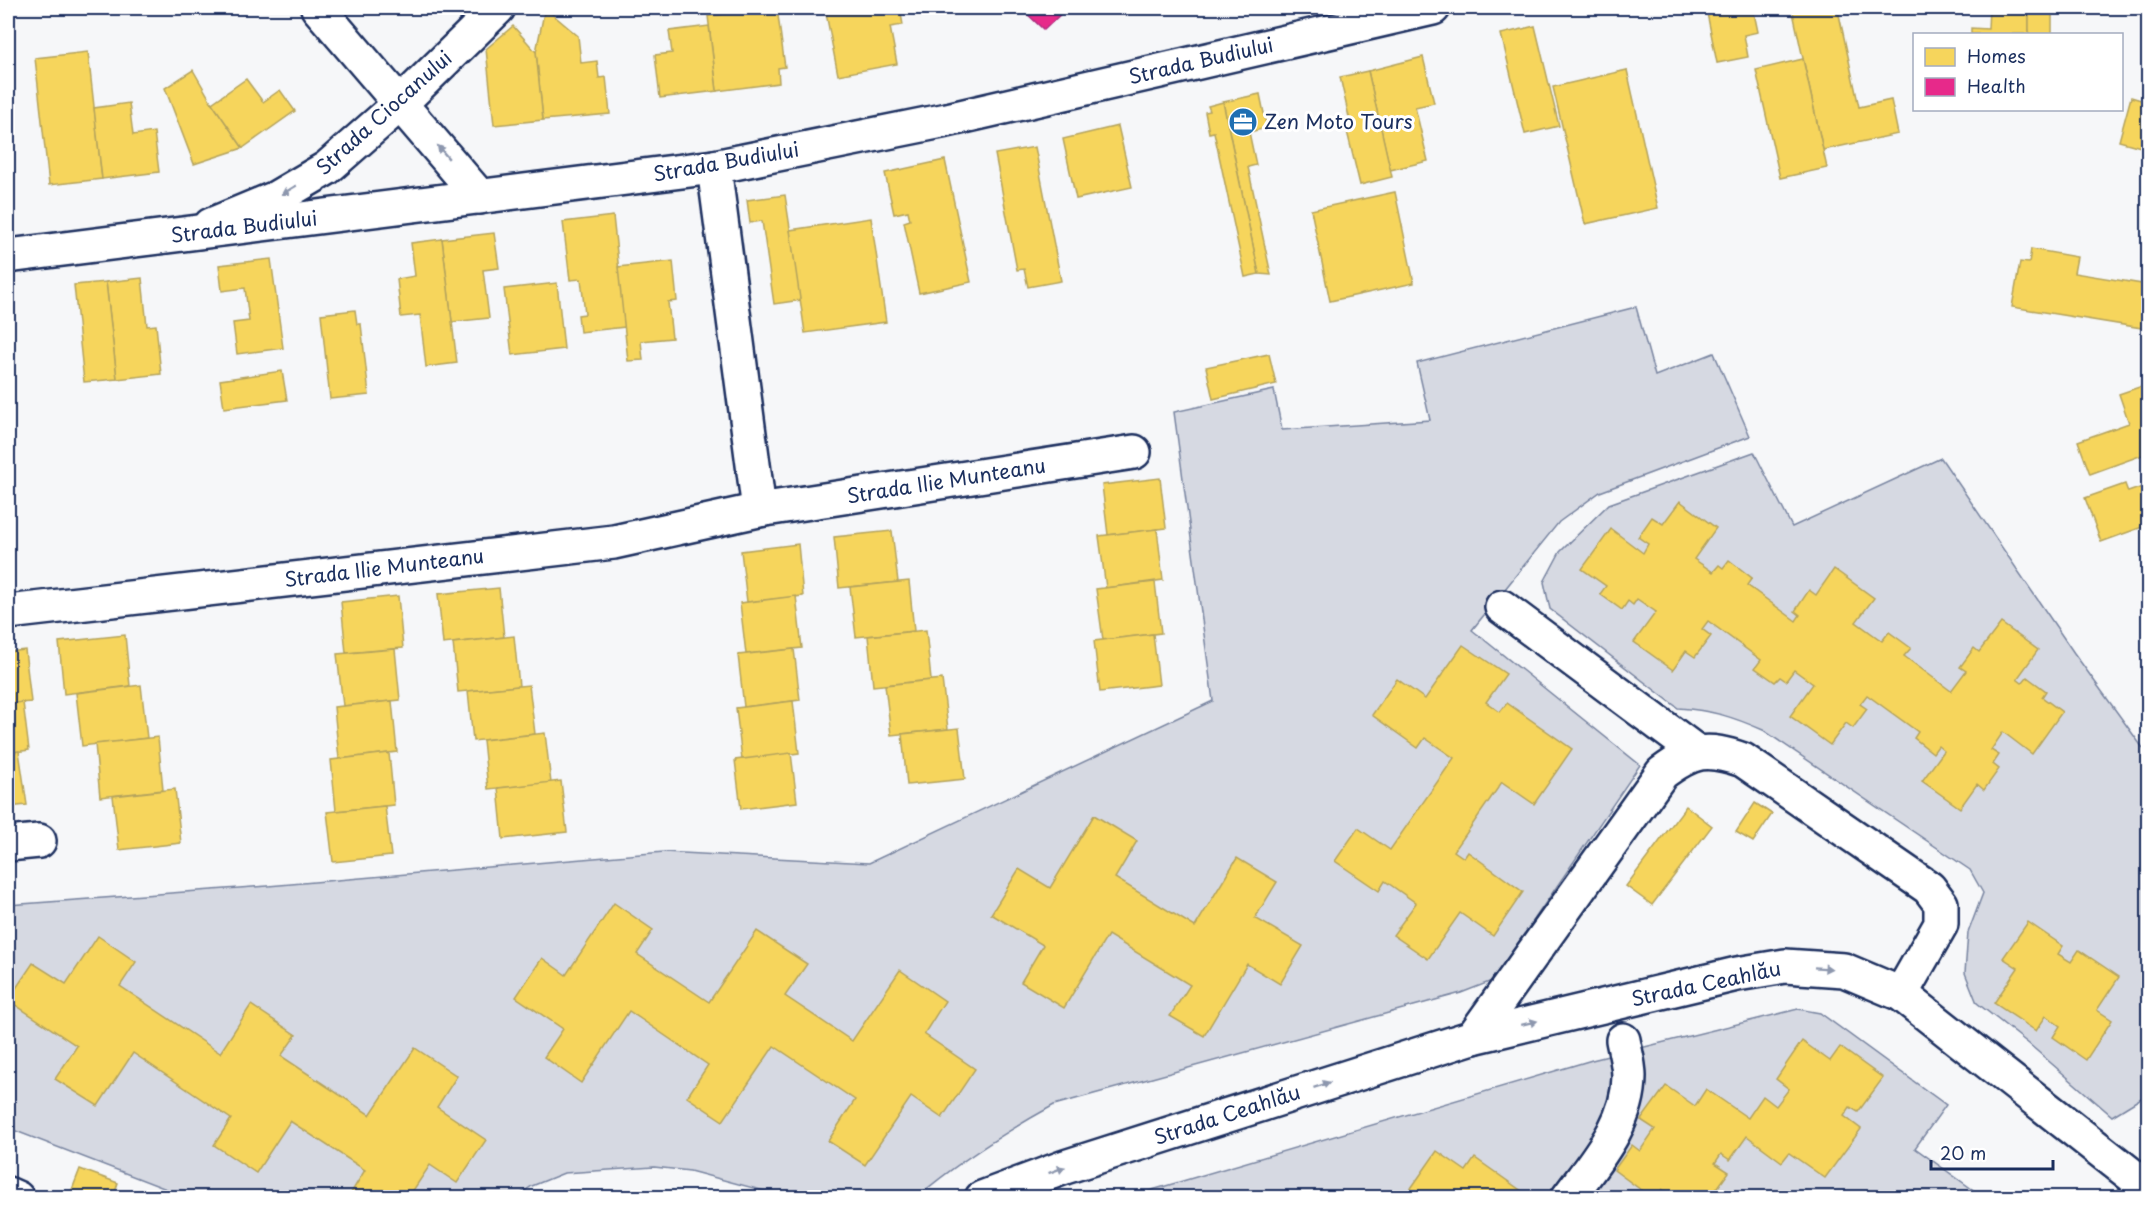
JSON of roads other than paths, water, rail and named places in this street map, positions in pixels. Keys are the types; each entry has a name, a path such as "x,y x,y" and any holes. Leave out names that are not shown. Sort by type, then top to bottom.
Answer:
{"street":[{"path":"318,8 480,197"},
{"name":"Strada Ciocanului","path":"193,233 276,198 327,168 401,103 498,8"},
{"name":"Strada Budiului","path":"8,256 714,167 947,120 1433,8"},
{"path":"714,167 759,510"},
{"name":"Strada Ilie Munteanu","path":"8,612 614,542 759,510 1134,452"},
{"path":"1502,607 1698,753"},
{"path":"1473,1037 1662,774 1679,760 1698,753 1720,752 1743,760 1929,888 1941,904 1941,924 1901,994"},
{"name":"Strada Ceahlău","path":"982,1197 1065,1167 1473,1037 1737,974 1785,966 1844,970 1901,994 2148,1188"},
{"path":"1568,1197 1611,1140 1624,1110 1629,1076 1623,1040"},
{"path":"8,1194 17,1197"}],"place":[{"name":"Zen Moto Tours","path":"1243,122"}]}
